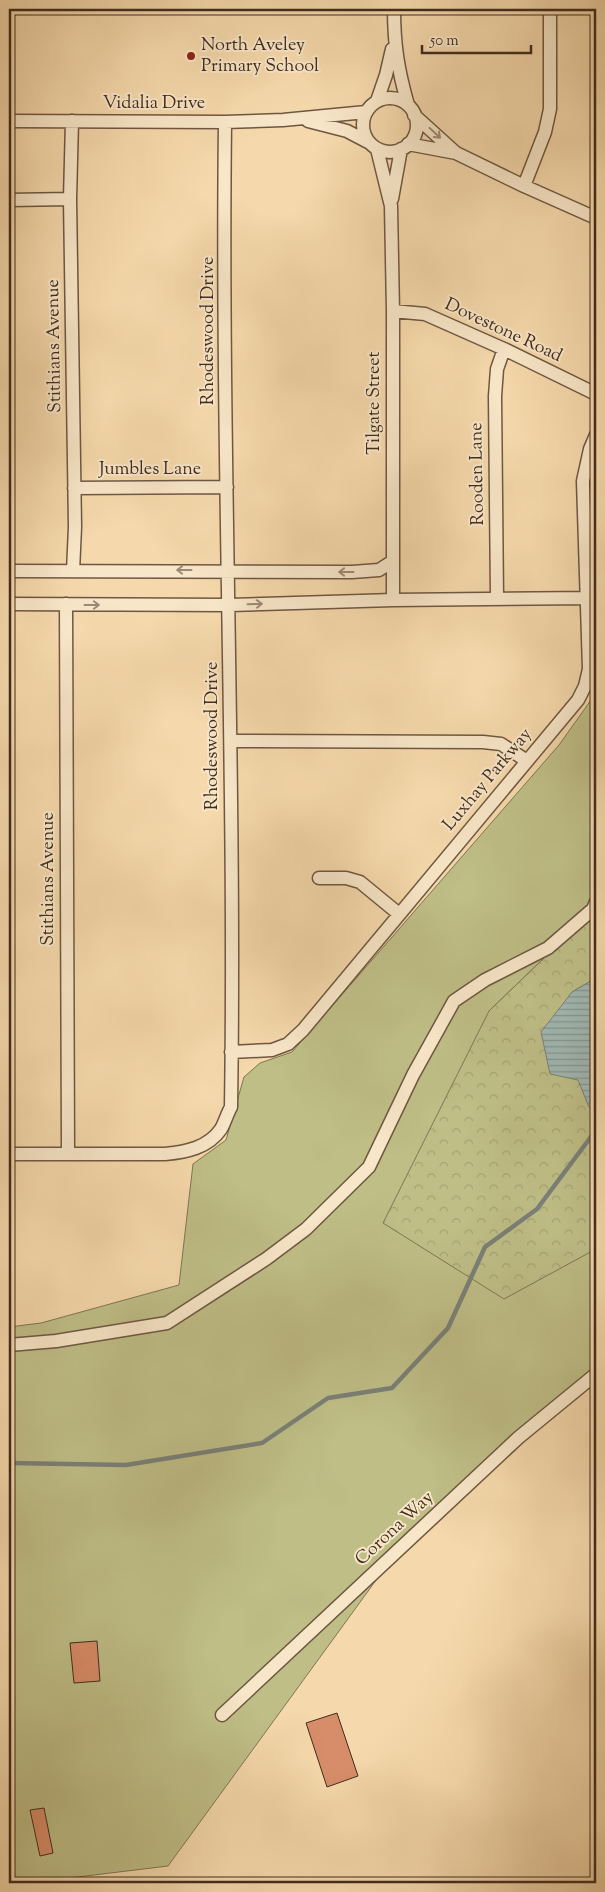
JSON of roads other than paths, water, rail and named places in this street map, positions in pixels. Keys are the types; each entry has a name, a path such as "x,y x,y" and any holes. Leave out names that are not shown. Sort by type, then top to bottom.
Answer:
{"street":[{"path":"394,9 394,42 399,74 416,130 413,138 404,147"},
{"path":"524,186 545,132 550,109 550,9"},
{"path":"394,42 377,101 366,112 363,127 373,145 389,152 404,147 456,153"},
{"path":"377,101 393,98 401,101 456,153 596,218"},
{"name":"Vidalia Drive","path":"9,120 225,122 298,119 366,112"},
{"name":"Vidalia Drive","path":"298,119 347,131 373,145"},
{"name":"Stithians Avenue","path":"72,121 70,199 75,527 73,571"},
{"name":"Rhodeswood Drive","path":"9,1154 164,1154 187,1152 203,1146 221,1129 230,1107 232,1052 231,741 227,487 225,122"},
{"name":"Tilgate Street","path":"373,145 386,182 391,206 393,311 392,600"},
{"name":"Tilgate Street","path":"391,206 404,147"},
{"path":"9,200 70,199"},
{"name":"Dovestone Road","path":"393,311 424,314 504,349 596,394"},
{"name":"Rooden Lane","path":"497,599 495,396 497,369 504,349"},
{"name":"Luxhay Parkway","path":"232,1052 272,1050 288,1044 303,1030 578,700 585,686 589,669 583,480 590,449 596,435"},
{"name":"Jumbles Lane","path":"74,488 227,487"},
{"path":"9,571 228,570 352,572 379,570 392,561"},
{"path":"9,604 230,605 392,600 588,598"},
{"name":"Stithians Avenue","path":"66,604 68,1153"},
{"path":"231,741 484,742 501,744 527,761"},
{"path":"319,878 346,878 360,882 399,914"},
{"path":"9,1345 56,1341 168,1323 266,1259 306,1229 369,1167 413,1075 454,1002 485,980 548,948 593,909 596,902"},
{"name":"Corona Way","path":"222,1715 518,1438 596,1374"}],"water":[{"path":"596,978 596,1115 589,1107 578,1080 550,1074 541,1032 572,992"}],"waterway":[{"path":"9,1463 126,1465 262,1443 328,1398 392,1388 448,1328 485,1247 537,1209 596,1130"}],"place":[{"name":"North Aveley Primary School","path":"191,56"}]}
